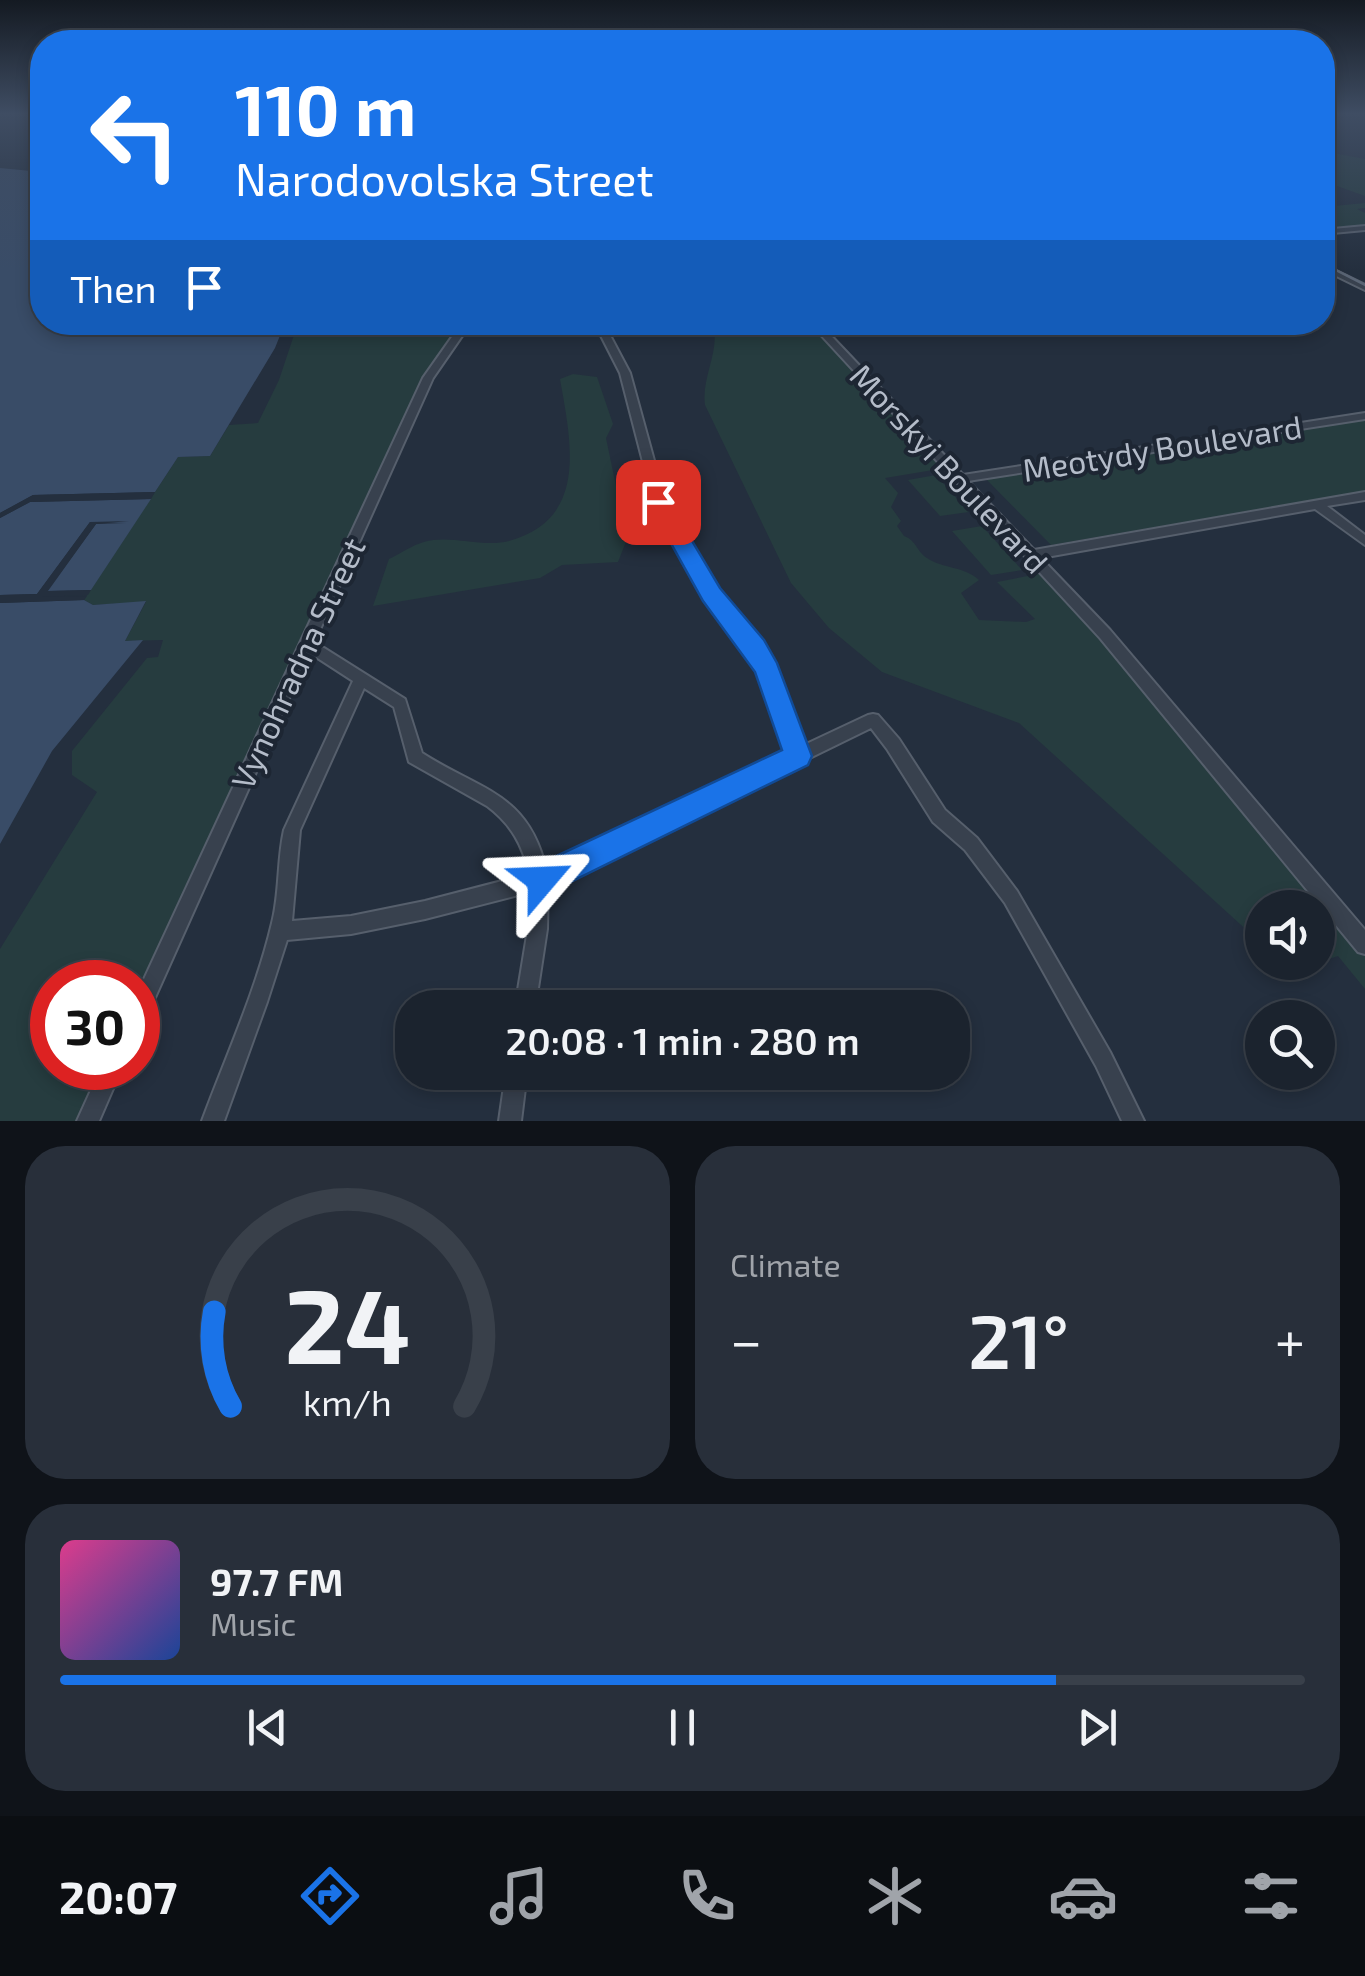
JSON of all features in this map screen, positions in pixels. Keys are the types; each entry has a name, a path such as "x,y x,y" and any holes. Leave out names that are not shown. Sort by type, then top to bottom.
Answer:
{"street":[{"path":"1335,231 1365,228"},
{"path":"1335,264 1365,279"},
{"path":"1335,273 1365,288"},
{"name":"Vynohradna Street","path":"160,963 450,335"},
{"path":"605,335 625,373 663,516 682,538 712,594 768,670 798,756"},
{"name":"Morskyi Boulevard","path":"825,335 1105,634 1365,944"},
{"name":"Meotydy Boulevard","path":"959,478 1365,416"},
{"path":"1031,555 1365,496"},
{"path":"1318,504 1365,541"},
{"path":"303,648 319,652 360,681 400,702 414,757 505,809 525,836 542,880 528,990"},
{"path":"213,1121 280,931 287,896 286,853 292,830 360,681"},
{"path":"280,931 350,924 425,910 542,880 873,720 939,816 971,844 1011,897 1103,1059 1133,1121"},
{"path":"88,1121 102,1090"},
{"path":"510,1121 514,1090"}],"green space":[{"path":"1335,166 1365,166 1365,196 1335,185"},
{"path":"1365,203 1365,208 1357,209 1365,213 1365,226 1335,229 1335,206"},
{"path":"294,335 458,335 437,365 160,965 160,960 30,960 30,1090 102,1090 88,1121 0,1121 0,949 97,792 72,775 72,751 147,658 158,657 163,640 125,641 146,602 93,605 84,600 178,457 210,456 229,425 258,423 279,380"},
{"path":"714,335 820,335 945,468 885,478 898,493 891,507 901,521 897,526 904,536 927,558 979,580 961,593 979,620 1035,619 997,582 1043,573 1100,634 1312,890 1245,890 1245,929 1019,723 882,672 829,628 791,583 705,405"},
{"path":"573,374 597,377 613,424 606,438 627,539 618,562 562,565 540,578 373,606 389,559 411,547 434,540 509,541 535,530 552,515 563,497 569,475 568,428 560,379"},
{"path":"1365,420 1365,491 1051,545 986,479"},
{"path":"936,475 969,512 940,516 908,480"},
{"path":"982,526 1022,570 991,575 952,531"},
{"path":"1335,918 1365,954 1365,989 1335,957"}],"water":[{"path":"0,168 30,171 30,335 280,335 210,456 178,457 155,492 33,495 0,513"},
{"path":"151,499 91,590 47,591 96,524 126,523 90,522 37,594 0,595 0,518 30,502"},
{"path":"84,600 93,605 146,601 125,641 143,640 52,751 0,844 0,603"}],"pier":[{"path":"155,492 151,499 30,502 0,518 0,513 33,495"},
{"path":"129,521 96,524 48,591 91,590 88,595 41,597 87,596 84,600 0,603 0,595 37,594 90,522"}],"tram line":[{"path":"1335,270 1365,285"}],"route":[{"path":"542,880 798,756 768,670 712,594 658,502"}]}
